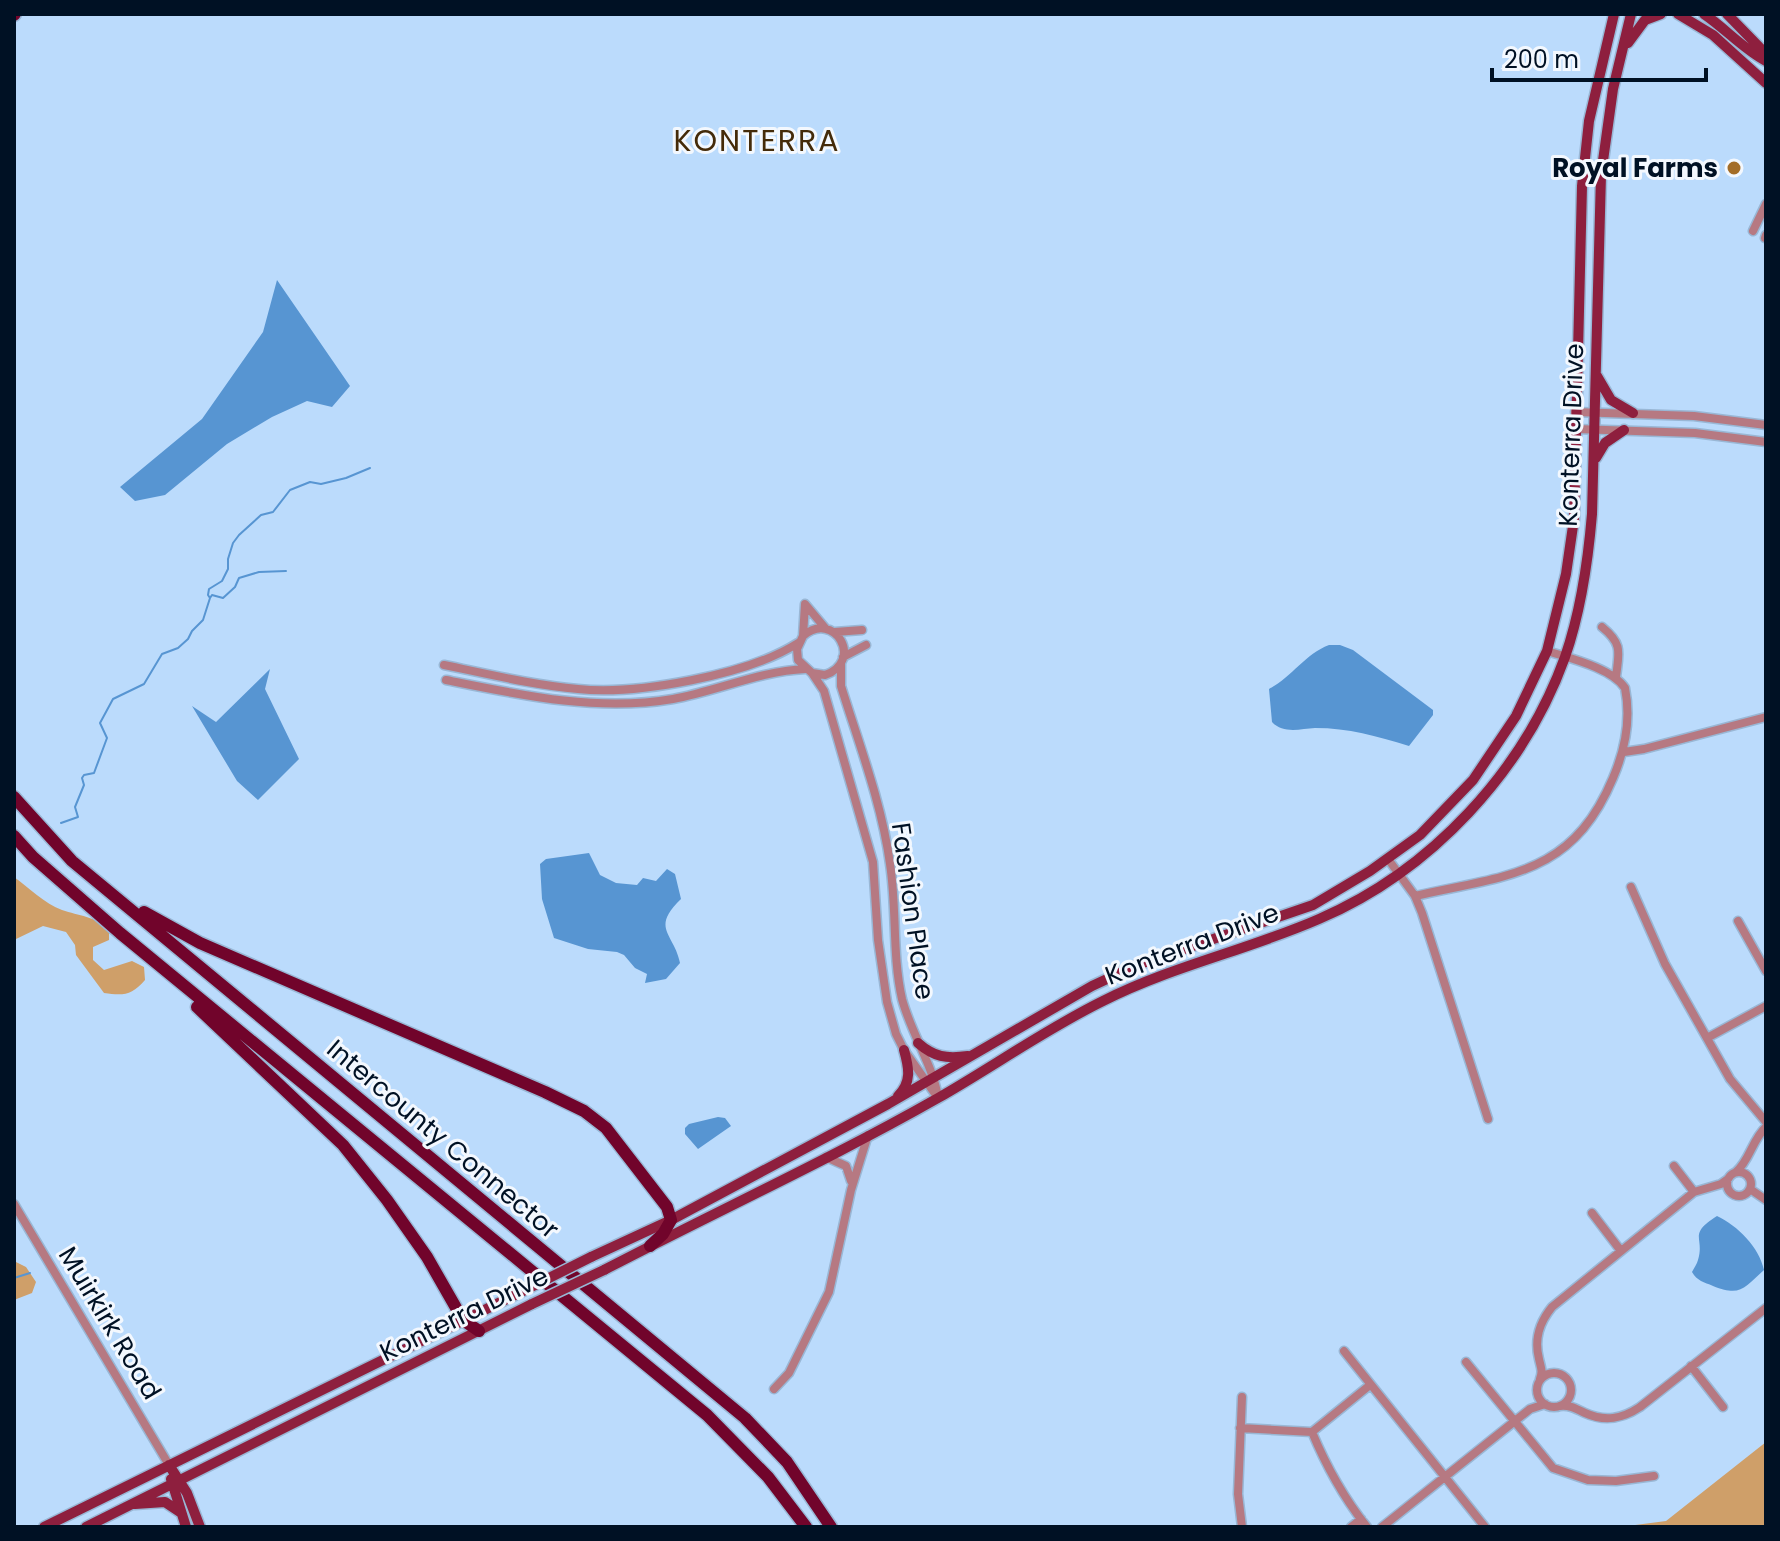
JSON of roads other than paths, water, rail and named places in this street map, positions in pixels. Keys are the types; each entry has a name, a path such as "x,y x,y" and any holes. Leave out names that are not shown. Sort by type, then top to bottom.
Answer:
{"highway":[{"name":"Intercounty Connector","path":"14,797 72,861 745,1418 787,1462 831,1527"},
{"name":"Intercounty Connector","path":"14,836 33,857 120,933 707,1415 752,1459 806,1527"},
{"path":"120,899 200,943 584,1111 606,1128 667,1207 671,1220 663,1234 650,1246"},
{"path":"120,933 343,1145 419,1246 463,1320 479,1331"}],"main road":[{"name":"Konterra Drive","path":"44,1527 671,1220 931,1081 1092,986 1137,965 1313,905 1388,859 1420,835 1473,780 1516,716 1547,651 1566,574 1574,519 1582,186 1589,121 1614,14"},
{"name":"Konterra Drive","path":"86,1527 868,1135 938,1098 1101,1002 1204,959 1321,918 1398,873 1432,848 1493,785 1531,728 1565,657 1587,566 1594,463 1601,175 1613,89 1631,14"},
{"path":"1622,51 1645,20 1661,14"},
{"path":"1704,14 1752,54 1766,61"},
{"path":"1727,14 1766,54"},
{"path":"1679,15 1713,35 1766,83"},
{"path":"1596,372 1611,400 1633,413"},
{"path":"1594,463 1605,443 1624,430"},
{"path":"918,1043 931,1054 943,1058 974,1055"},
{"path":"888,1104 902,1092 909,1078 904,1050"},
{"name":"Muirkirk Road","path":"169,1465 186,1527"},
{"name":"Muirkirk Road","path":"175,1482 200,1527"},
{"path":"129,1505 165,1502 182,1513"}],"street":[{"path":"1753,231 1766,204"},
{"path":"1575,412 1694,416 1766,425"},
{"path":"1576,429 1695,433 1766,442"},
{"path":"808,671 797,654 805,604 841,640 842,660"},
{"path":"1602,627 1614,636 1619,646 1616,677"},
{"path":"444,665 578,689 626,689 706,677 780,655 813,629 862,630"},
{"path":"446,680 552,700 631,704 673,699 785,670 825,675 866,645"},
{"path":"1415,896 1527,869 1561,852 1593,820 1624,752 1625,688 1616,677 1547,651"},
{"name":"Fashion Place","path":"842,660 841,686 884,828 902,1000 938,1098"},
{"name":"Fashion Place","path":"808,671 824,691 873,862 883,982 896,1034 904,1050 931,1081"},
{"path":"1624,752 1766,717"},
{"path":"1388,859 1415,896 1488,1119"},
{"path":"1530,1409 1538,1394 1542,1367 1537,1331 1545,1315 1556,1302 1694,1192 1716,1186 1741,1173 1757,1136 1766,1124 1730,1079 1665,964 1631,887"},
{"path":"1738,921 1766,971"},
{"path":"1707,1038 1766,1006"},
{"path":"774,1389 789,1373 829,1292 851,1190 868,1135"},
{"path":"824,1157 846,1166 851,1178 851,1190"},
{"path":"1674,1166 1694,1192"},
{"path":"1716,1186 1739,1196 1750,1189 1751,1182 1741,1173"},
{"path":"1728,1179 1730,1191"},
{"path":"1750,1189 1766,1200"},
{"name":"Muirkirk Road","path":"14,1204 169,1465"},
{"path":"1592,1213 1621,1251"},
{"path":"1382,1527 1530,1409 1545,1404 1574,1407 1600,1418 1625,1416 1766,1308"},
{"path":"1344,1351 1485,1527"},
{"path":"1466,1362 1546,1462 1565,1474 1588,1480 1616,1481 1654,1476"},
{"path":"1691,1366 1723,1407"},
{"path":"1542,1367 1566,1378 1574,1407"},
{"path":"1540,1379 1552,1373"},
{"path":"1240,1428 1312,1432 1370,1385"},
{"path":"1538,1394 1545,1404"},
{"path":"1560,1406 1570,1396"},
{"path":"1242,1397 1238,1494 1242,1527"},
{"path":"1312,1432 1328,1472 1364,1523 1351,1527"}],"water":[{"path":"277,280 350,386 332,407 307,401 272,417 227,444 165,495 135,501 120,487 202,419 263,332"},
{"path":"1329,645 1353,650 1433,710 1433,715 1409,746 1339,729 1286,729 1272,722 1269,689"},
{"path":"270,669 265,689 299,759 258,800 237,781 192,706 216,722"},
{"path":"589,853 600,875 616,883 637,885 643,878 656,881 667,869 675,874 681,899 667,917 665,925 680,963 666,979 645,983 647,974 635,968 624,955 588,949 554,938 542,899 540,864 546,859"},
{"path":"725,1118 731,1126 698,1149 685,1134 685,1128 689,1124"},
{"path":"1717,1216 1746,1238 1758,1253 1764,1270 1736,1291 1704,1282 1692,1272 1700,1252 1700,1232"}],"waterway":[{"path":"61,823 78,817 75,807 84,785 82,778 94,773 107,738 100,723 113,699 144,684 162,654 178,648 203,620 210,598 209,589 222,581 228,569 233,543 239,535 261,515 273,512 290,490 310,482 321,484 346,478 370,468"},
{"path":"210,598 212,595 223,598 235,587 239,578 259,572 286,571"},
{"path":"14,1278 30,1273"}],"place":[{"name":"Royal Farms","path":"1734,168"}],"district":[{"name":"KONTERRA","path":"757,141"}]}
